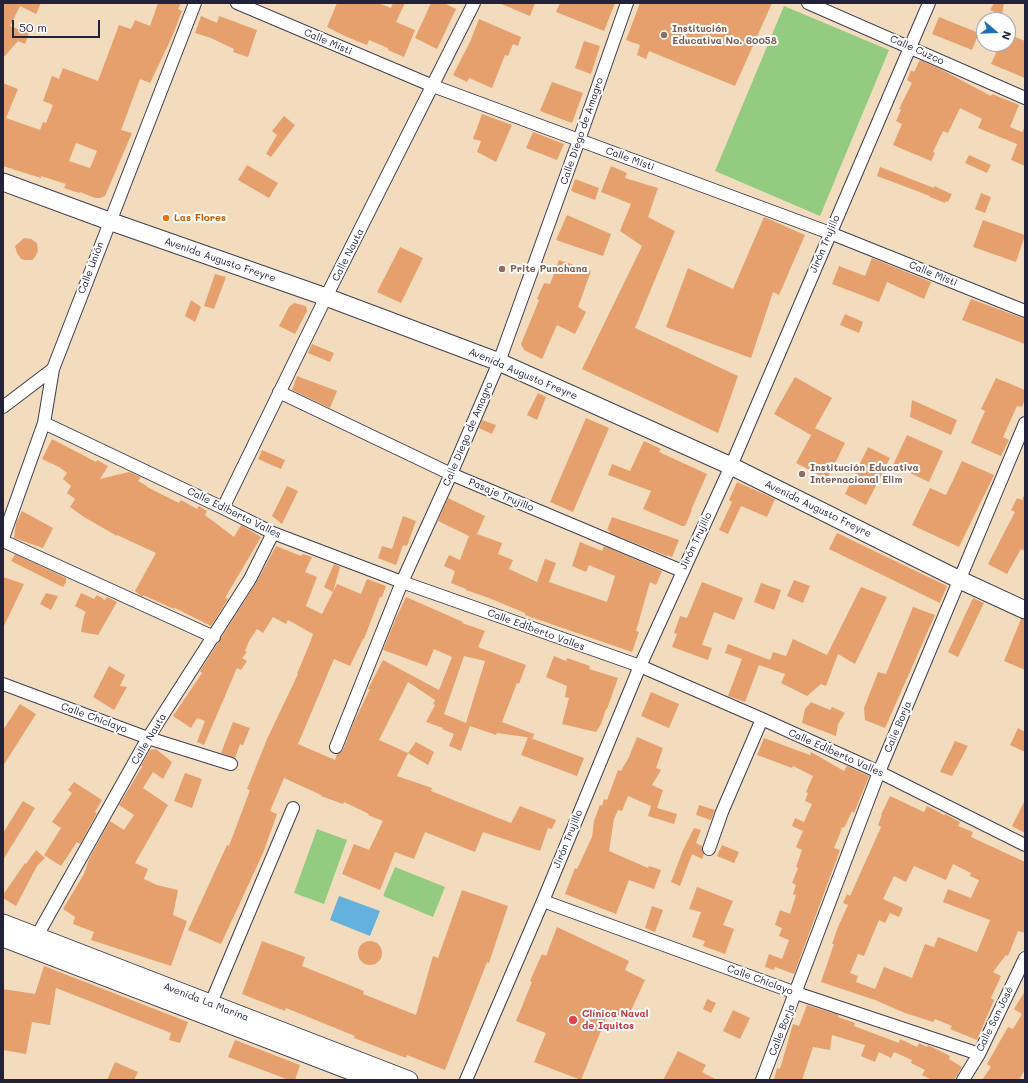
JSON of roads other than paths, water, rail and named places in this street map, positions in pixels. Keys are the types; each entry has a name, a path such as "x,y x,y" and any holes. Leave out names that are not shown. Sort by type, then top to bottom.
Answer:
{"main road":[{"name":"Avenida Augusto Freyre","path":"3,182 499,362 731,466 960,580 1025,610"},
{"name":"Avenida La Marina","path":"3,923 33,942 209,1009 409,1080"},
{"name":"Avenida La Marina","path":"3,938 33,942"},
{"name":"Avenida La Marina","path":"209,1009 374,1080"}],"street":[{"name":"Calle Unión","path":"3,540 44,423 53,369 109,221 195,3"},
{"name":"Calle Misti","path":"237,3 433,86 830,233 1025,311"},
{"name":"Calle Nauta","path":"223,508 279,392 474,3"},
{"name":"Calle Diego de Amagro","path":"336,746 402,582 451,474 499,362 627,3"},
{"name":"Calle Cuzco","path":"808,3 1025,98"},
{"name":"Jirón Trujillo","path":"466,1080 543,901 640,666 731,466 930,3"},
{"path":"3,407 53,369"},
{"name":"Pasaje Trujillo","path":"279,392 451,474 682,571"},
{"name":"Calle Ediberto Valles","path":"44,423 223,508 272,533 402,582 640,666 879,772 1025,845"},
{"name":"Calle Borja","path":"762,1080 879,772 1025,423"},
{"name":"Calle Nauta","path":"33,942 148,738 214,637 250,578 272,533"},
{"path":"3,540 214,637"},
{"name":"Calle Chiclayo","path":"3,684 148,738 231,764"},
{"path":"709,849 722,812 762,720"},
{"path":"209,1009 293,808"},
{"name":"Calle Chiclayo","path":"543,901 796,993 978,1054"},
{"name":"Calle San José","path":"963,1080 978,1054 1025,958"}],"water":[{"path":"339,896 380,911 370,936 330,920"}],"place":[{"name":"Institución Educativa No. 60058","path":"664,35"},
{"name":"Las Flores","path":"166,218"},
{"name":"Prite Punchana","path":"502,269"},
{"name":"Institución Educativa Internacional Elim","path":"802,474"},
{"name":"Clínica Naval de Iquitos","path":"573,1020"}]}
